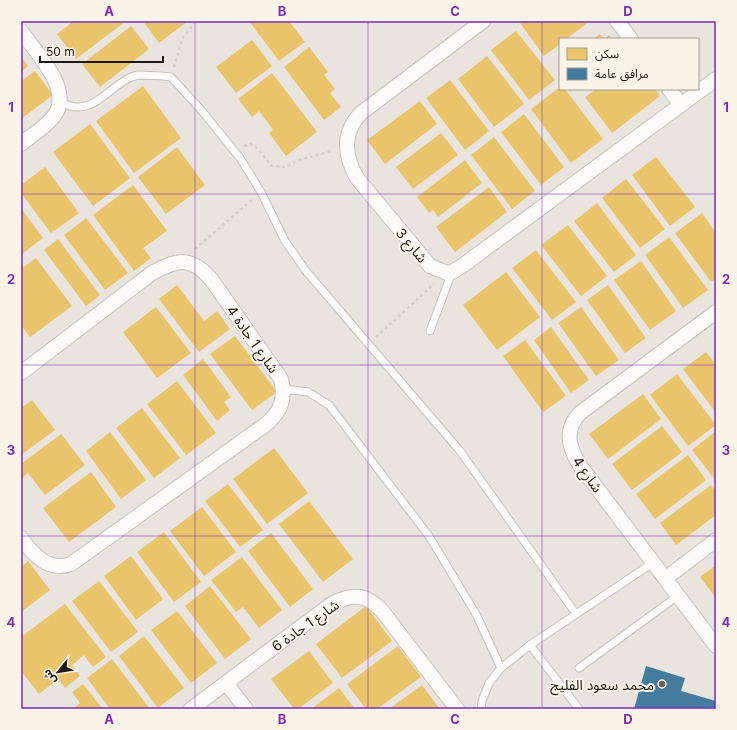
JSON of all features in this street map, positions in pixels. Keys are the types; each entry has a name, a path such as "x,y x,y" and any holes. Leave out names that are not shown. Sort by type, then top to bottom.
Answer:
{"street":[{"name":"شارع 3","path":"449,272 434,269 424,260 357,178 350,166 346,147 350,128 361,113 483,21"},
{"path":"617,21 630,38"},
{"path":"21,31 57,84 61,102 52,119 21,144"},
{"path":"449,272 716,79"},
{"path":"671,90 681,105"},
{"path":"21,373 152,273 181,261"},
{"name":"شارع 1 جادة 4","path":"21,538 33,554 46,563 59,566 71,564 265,425 278,413 284,396 284,389 281,379 273,365 211,279 197,265 186,261 181,261"},
{"name":"شارع 4","path":"716,312 580,414 571,427 569,440 577,461 716,646"},
{"path":"666,578 716,540"},
{"name":"شارع 1 جادة 6","path":"191,709 333,603 348,597 363,597 370,600 383,612 457,709"},
{"path":"226,683 246,709"}],"lane":[{"path":"61,102 70,107 83,107 94,103 125,81 138,75 171,77 235,150 261,192 279,230 306,271 464,455 576,614"},
{"path":"430,331 449,272"},
{"path":"284,389 308,392 329,405 433,543 476,614 501,668"},
{"path":"481,709 489,683 501,668 530,645 654,562"},
{"path":"579,668 678,595"},
{"path":"530,645 579,709"}],"path":[{"path":"171,77 182,39 196,21"},
{"path":"235,150 250,144 256,147 272,166 286,167 299,160 346,147"},
{"path":"181,261 261,192"},
{"path":"368,343 449,272"}],"building: سكن":[{"path":"74,21 126,21 76,59 57,34"},
{"path":"143,21 188,21 159,43"},
{"path":"249,21 289,21 305,42 279,61"},
{"path":"523,21 590,21 567,38 559,38 559,45 544,56 520,23"},
{"path":"131,26 149,49 100,87 82,64"},
{"path":"516,31 555,80 529,100 491,50"},
{"path":"600,34 603,38 594,38"},
{"path":"252,40 272,66 236,93 216,67"},
{"path":"309,47 328,72 324,75 335,89 330,93 341,107 324,120 284,67"},
{"path":"487,56 524,104 494,127 458,79"},
{"path":"21,57 28,66 21,72"},
{"path":"35,71 53,95 21,119 21,81"},
{"path":"272,73 317,132 286,156 269,133 273,130 259,111 252,117 238,99"},
{"path":"450,80 489,131 465,150 426,98"},
{"path":"143,86 181,138 134,173 96,121"},
{"path":"559,88 559,90 566,90 603,139 571,163 531,109"},
{"path":"595,90 656,90 660,96 612,133 585,97"},
{"path":"420,101 437,124 385,164 367,140"},
{"path":"524,114 564,167 541,185 501,132"},
{"path":"90,124 130,178 93,206 53,152"},
{"path":"441,133 458,155 413,189 396,167"},
{"path":"494,137 535,191 512,209 471,155"},
{"path":"177,147 205,185 166,214 138,177"},
{"path":"656,157 695,207 670,226 632,175"},
{"path":"465,160 482,183 438,217 433,210 429,213 417,197"},
{"path":"45,167 79,213 51,233 21,193 21,185"},
{"path":"626,179 665,229 640,248 602,198"},
{"path":"133,185 167,231 143,248 151,258 134,271 93,215"},
{"path":"489,187 507,212 455,252 436,227"},
{"path":"597,203 636,255 614,272 574,221"},
{"path":"21,208 43,238 21,255"},
{"path":"702,213 716,233 716,279 711,282 675,233"},
{"path":"86,218 128,273 105,290 64,235"},
{"path":"568,225 607,276 581,296 541,245"},
{"path":"669,237 708,290 683,308 645,255"},
{"path":"58,239 100,295 86,306 44,250"},
{"path":"536,250 576,302 552,320 512,268"},
{"path":"36,258 72,306 30,337 21,325 21,269"},
{"path":"641,261 676,311 650,330 614,280"},
{"path":"506,272 540,317 497,350 463,305"},
{"path":"177,285 204,321 217,311 230,329 199,352 159,299"},
{"path":"608,285 646,338 625,353 587,300"},
{"path":"156,307 191,353 157,378 123,332"},
{"path":"581,307 619,360 596,376 558,323"},
{"path":"551,327 589,380 571,393 534,340"},
{"path":"235,336 277,392 252,410 210,354"},
{"path":"525,340 566,396 543,412 503,356"},
{"path":"706,352 716,365 716,413 683,369"},
{"path":"203,359 231,397 224,402 230,410 217,421 183,375"},
{"path":"677,374 716,425 688,446 650,395"},
{"path":"177,381 216,433 186,455 147,404"},
{"path":"643,394 661,419 608,459 589,434"},
{"path":"32,400 55,430 21,455 21,408"},
{"path":"142,408 180,458 154,478 116,428"},
{"path":"662,426 682,452 632,490 612,464"},
{"path":"716,431 716,481 692,450"},
{"path":"110,432 146,480 121,499 86,451"},
{"path":"61,434 85,465 45,495 28,473 21,479 21,464"},
{"path":"274,448 308,493 267,524 233,479"},
{"path":"688,455 706,480 655,519 636,494"},
{"path":"91,472 116,507 69,542 43,508"},
{"path":"228,484 263,530 240,547 205,501"},
{"path":"711,485 716,492 716,515 676,545 660,523"},
{"path":"309,501 353,559 323,582 279,524"},
{"path":"202,507 236,552 204,576 170,531"},
{"path":"164,532 201,582 174,602 137,552"},
{"path":"271,533 313,589 290,607 248,551"},
{"path":"131,556 163,599 136,620 104,576"},
{"path":"242,557 282,610 259,628 243,607 236,612 211,580"},
{"path":"28,561 50,590 21,612 21,567"},
{"path":"716,565 716,598 700,577"},
{"path":"99,581 138,632 111,652 72,601"},
{"path":"210,586 251,639 225,659 185,606"},
{"path":"65,604 106,657 93,667 84,655 72,665 80,676 65,688 58,679 39,694 21,671 21,637"},
{"path":"366,606 392,641 342,678 316,644"},
{"path":"177,611 217,663 191,683 151,630"},
{"path":"144,636 184,688 158,708 119,656"},
{"path":"398,646 421,677 377,709 366,709 347,684"},
{"path":"309,651 333,683 298,709 294,709 271,679"},
{"path":"112,659 150,709 110,709 87,678"},
{"path":"83,684 103,709 73,709 80,703 72,692"},
{"path":"422,685 440,709 389,709"},
{"path":"339,688 355,709 311,709"}],"building: مرافق عامة":[{"name":"محمد سعود الفليج","path":"646,666 685,678 681,691 716,701 716,709 634,709"}],"place":[{"name":"محمد سعود الفليج","path":"662,684"}]}
